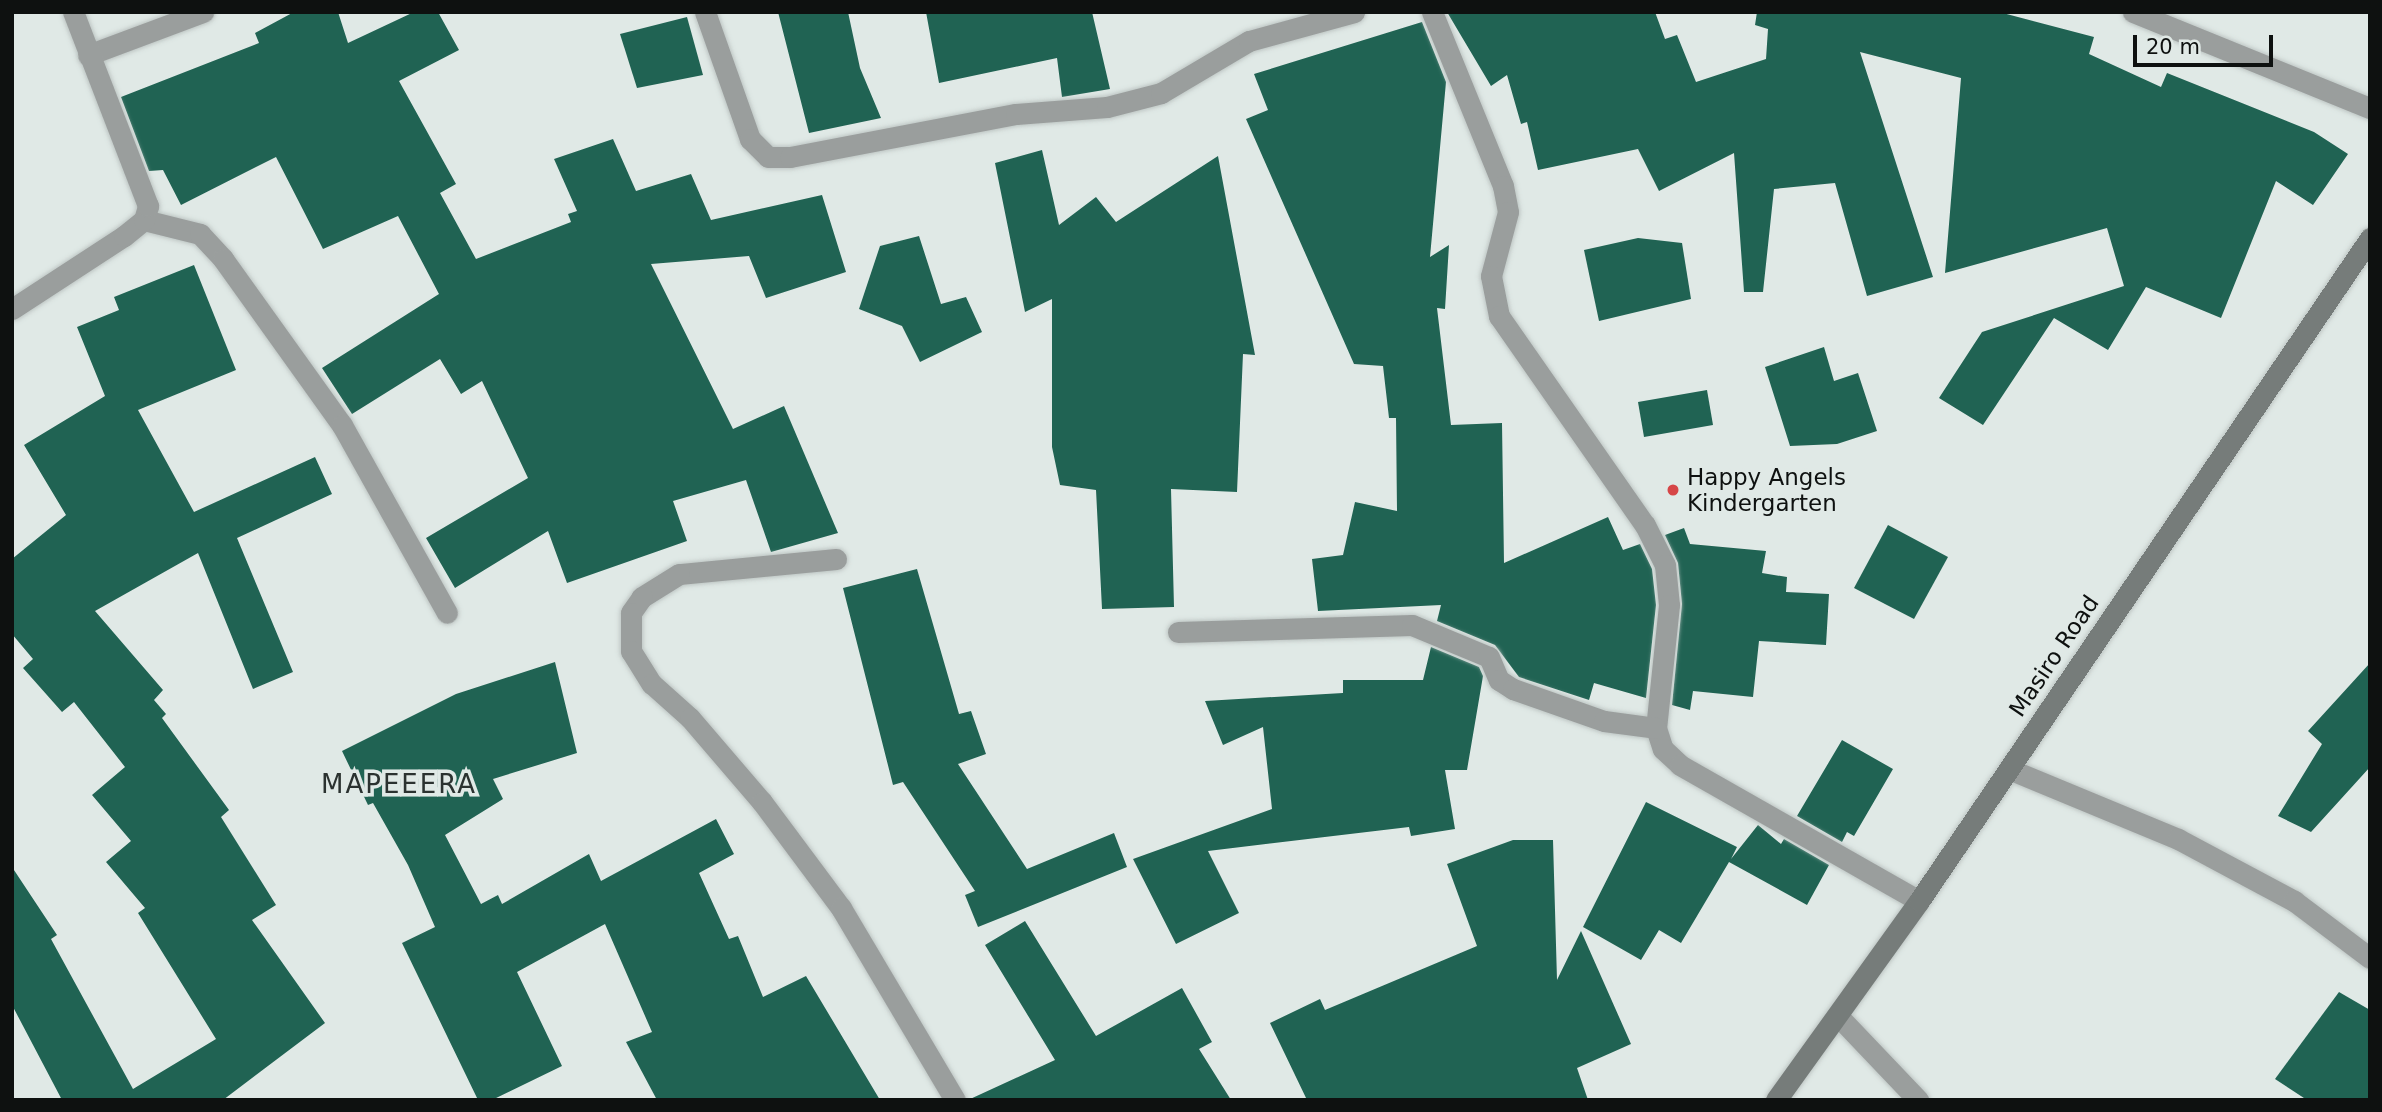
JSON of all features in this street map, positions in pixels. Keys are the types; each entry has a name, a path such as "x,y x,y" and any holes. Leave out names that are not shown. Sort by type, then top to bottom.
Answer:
{"main road":[{"name":"Masiro Road","path":"1776,1100 1839,1017 1919,901 2370,238"}],"street":[{"path":"72,12 146,193 144,220"},
{"path":"88,55 203,12"},
{"path":"705,12 750,139 768,157 790,157 1016,114 1107,107 1161,93 1249,41 1354,12"},
{"path":"1432,12 1503,186 1508,212 1491,276 1499,316 1645,525 1665,565 1669,605 1656,728 1663,749 1680,765 1919,901"},
{"path":"2133,12 2370,108"},
{"path":"12,309 144,220 200,234 223,259 342,425 447,613"},
{"path":"836,559 679,574 642,597 631,613 631,651 652,684 762,802 841,908 955,1100"},
{"path":"1178,632 1412,625 1489,657 1499,680 1513,689 1604,721 1656,728"},
{"path":"2009,769 2178,839 2294,901 2370,957"},
{"path":"1839,1017 1918,1100"}],"building":[{"path":"294,12 338,12 348,43 414,12 438,12 459,50 399,81 456,184 440,193 476,259 571,222 568,214 577,211 554,159 613,139 636,191 691,174 711,220 822,195 846,272 766,298 749,256 651,264 733,429 784,406 838,533 771,552 746,480 673,501 687,541 567,583 548,531 455,588 426,538 528,478 482,381 461,394 440,359 352,414 322,368 439,294 398,216 323,249 276,157 181,205 163,170 149,171 121,97 259,43 255,33"},
{"path":"778,12 848,12 860,68 881,118 809,133"},
{"path":"926,12 1092,12 1110,89 1062,97 1057,58 939,83"},
{"path":"1447,12 1655,12 1665,39 1677,35 1696,82 1766,59 1768,29 1755,25 1757,12 1999,12 2094,37 2089,54 2161,87 2167,73 2314,132 2348,154 2313,205 2276,181 2221,318 2146,287 2108,350 2054,318 1983,425 1939,398 1982,332 2124,286 2107,228 1945,273 1961,78 1860,52 1933,277 1867,296 1835,183 1774,189 1763,292 1744,292 1734,153 1659,191 1638,149 1538,170 1527,122 1521,124 1507,75 1491,86"},
{"path":"687,17 703,75 637,88 620,34"},
{"path":"1422,22 1446,82 1430,257 1449,245 1445,309 1437,308 1451,425 1502,423 1504,563 1608,517 1623,550 1640,544 1652,569 1656,605 1646,698 1594,683 1589,700 1519,677 1495,645 1437,621 1441,605 1318,611 1312,559 1343,555 1355,502 1397,511 1396,418 1389,418 1383,366 1354,364 1246,119 1268,110 1254,74"},
{"path":"1042,150 1059,225 1096,197 1116,222 1218,156 1255,355 1243,354 1237,492 1171,489 1174,607 1102,609 1096,490 1060,485 1052,447 1052,299 1025,312 995,163"},
{"path":"919,236 941,304 966,297 982,332 920,362 902,326 859,309 880,246"},
{"path":"1638,238 1682,243 1691,299 1599,321 1584,250"},
{"path":"194,265 236,370 138,410 194,512 315,457 332,494 237,538 293,672 253,689 198,553 95,611 163,690 154,700 166,714 162,718 229,810 221,817 276,905 252,920 325,1023 223,1100 62,1100 12,1005 12,867 57,935 51,939 133,1089 216,1039 138,913 145,908 106,862 131,841 92,795 125,767 74,702 62,712 23,668 33,659 12,634 12,559 66,515 24,445 105,396 77,327 119,310 114,297"},
{"path":"1824,347 1834,381 1858,373 1877,431 1837,444 1790,446 1765,367"},
{"path":"1707,390 1713,425 1644,437 1638,402"},
{"path":"1888,525 1948,557 1914,619 1854,588"},
{"path":"1684,528 1690,544 1766,551 1762,573 1787,577 1786,592 1829,594 1826,645 1759,641 1753,697 1693,691 1690,710 1672,705 1682,604 1678,563 1665,535"},
{"path":"917,569 959,714 971,711 986,754 958,764 1027,869 1114,833 1127,867 978,927 965,895 975,891 903,782 893,785 843,588"},
{"path":"1431,647 1479,667 1483,676 1467,770 1445,770 1455,829 1411,836 1409,827 1208,851 1239,913 1176,944 1133,859 1272,809 1263,727 1223,745 1205,701 1343,693 1343,680 1423,680"},
{"path":"555,662 577,753 493,779 503,799 445,835 481,904 498,895 502,904 589,854 601,881 716,819 734,854 699,873 729,939 738,936 763,997 806,976 880,1100 657,1100 626,1042 652,1032 605,924 517,972 562,1066 492,1100 478,1100 402,943 435,927 408,865 373,803 368,805 342,751 456,694"},
{"path":"2370,663 2370,767 2311,832 2278,816 2322,744 2308,731"},
{"path":"1842,740 1893,769 1854,836 1847,832 1842,842 1797,816"},
{"path":"1646,802 1737,847 1731,859 1758,825 1781,844 1784,839 1829,865 1807,905 1729,862 1681,943 1659,930 1641,960 1583,927"},
{"path":"1513,840 1553,840 1557,980 1581,931 1631,1044 1577,1068 1588,1100 1307,1100 1270,1023 1320,999 1325,1010 1477,946 1447,864"},
{"path":"1025,921 1096,1036 1182,988 1212,1042 1199,1049 1231,1100 968,1100 1055,1060 985,945"},
{"path":"2339,992 2370,1010 2370,1100 2307,1100 2275,1079"}],"place":[{"name":"Happy Angels Kindergarten","path":"1673,490"}],"district":[{"name":"MAPEEERA","path":"399,785"}]}
